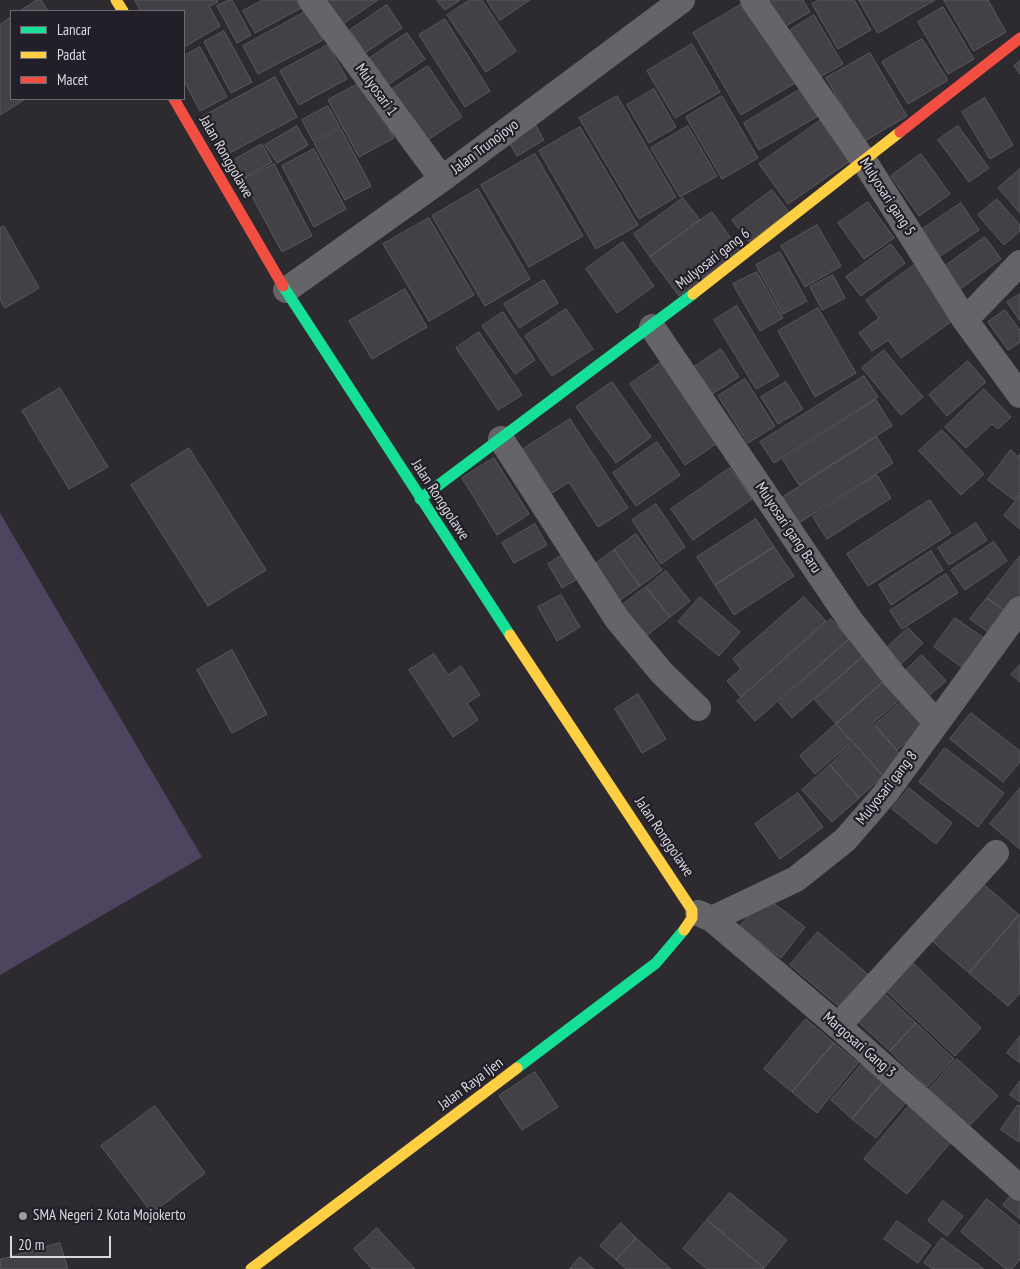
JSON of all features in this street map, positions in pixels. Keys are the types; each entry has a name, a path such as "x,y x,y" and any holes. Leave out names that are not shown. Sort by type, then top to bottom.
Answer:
{"street":[{"name":"Mulyosari 1","path":"311,0 442,179"},
{"name":"Jalan Trunojoyo","path":"286,290 442,179 682,0"},
{"name":"Mulyosari gang 5","path":"754,0 864,161 965,320 1020,395"},
{"name":"Mulyosari gang 6","path":"420,499 652,326 1020,38"},
{"name":"Jalan Ronggolawe","path":"175,100 286,290 420,499 702,915"},
{"path":"965,320 1020,263"},
{"name":"Mulyosari gang Baru","path":"652,326 850,620 894,676 936,722"},
{"path":"501,440 617,619 662,673 698,708"},
{"name":"Mulyosari gang 8","path":"702,915 796,879 845,840 885,794 1020,609"},
{"path":"838,1026 996,853"},
{"name":"Margosari Gang 3","path":"702,915 838,1026 1020,1188"},
{"name":"Jalan Raya Ijen","path":"251,1269 656,963 692,918 702,915"}],"shaded area":[{"path":"0,513 202,857 0,975"}],"building":[{"path":"37,0 41,0 47,10 22,10"},
{"path":"135,0 217,0 218,2 209,6 220,26 185,46 185,10 140,10"},
{"path":"232,0 251,35 237,43 217,6"},
{"path":"263,0 297,0 301,8 255,33 243,11"},
{"path":"322,0 378,0 340,26"},
{"path":"437,0 460,0 445,10"},
{"path":"470,0 482,0 516,51 486,72 447,15"},
{"path":"487,0 530,0 500,20"},
{"path":"749,0 797,82 741,115 693,33"},
{"path":"766,0 803,0 810,12 782,28"},
{"path":"819,0 854,0 871,30 838,49 812,4"},
{"path":"859,0 935,0 878,33"},
{"path":"944,0 988,0 1006,32 974,51"},
{"path":"387,5 402,28 365,53 350,30"},
{"path":"943,7 974,59 948,74 918,22"},
{"path":"307,11 323,40 258,74 243,46"},
{"path":"814,15 843,64 815,80 787,32"},
{"path":"10,18 10,100 23,100 0,115 0,25"},
{"path":"445,19 490,91 465,107 419,35"},
{"path":"224,31 252,82 231,93 204,42"},
{"path":"407,33 425,59 388,85 370,58"},
{"path":"922,39 948,80 908,104 882,62"},
{"path":"692,44 720,92 675,118 647,71"},
{"path":"328,45 347,79 299,105 280,71"},
{"path":"200,47 227,97 200,111 185,83 185,55"},
{"path":"870,53 907,116 863,142 826,78"},
{"path":"1020,61 1020,74 1014,66"},
{"path":"428,66 462,117 426,141 391,90"},
{"path":"275,77 297,117 224,156 202,117"},
{"path":"364,81 394,138 359,157 328,100"},
{"path":"804,87 820,115 759,150 744,123"},
{"path":"654,89 676,127 649,143 627,105"},
{"path":"617,96 676,197 639,219 579,118"},
{"path":"722,96 758,158 722,179 686,117"},
{"path":"985,98 1013,145 990,159 962,112"},
{"path":"328,106 340,127 313,141 302,120"},
{"path":"821,120 850,161 788,204 759,164"},
{"path":"533,121 544,140 517,156 506,137"},
{"path":"297,126 308,145 277,163 265,145"},
{"path":"688,126 717,176 680,197 651,148"},
{"path":"958,126 989,168 969,182 938,140"},
{"path":"580,127 638,225 596,249 539,151"},
{"path":"341,129 371,186 345,200 314,143"},
{"path":"262,144 272,162 237,182 227,164"},
{"path":"314,149 346,209 314,227 282,166"},
{"path":"535,154 583,236 529,267 481,185"},
{"path":"921,154 950,194 919,216 891,176"},
{"path":"274,164 312,236 282,252 243,180"},
{"path":"1020,169 1020,213 998,188"},
{"path":"478,189 530,279 485,306 432,216"},
{"path":"772,190 789,212 749,242 732,220"},
{"path":"683,198 700,220 650,257 634,234"},
{"path":"997,199 1020,225 1020,231 1004,245 978,215"},
{"path":"868,202 894,238 864,259 838,223"},
{"path":"961,203 979,230 939,257 921,230"},
{"path":"712,212 740,251 679,296 650,257"},
{"path":"429,218 474,295 429,321 383,244"},
{"path":"817,225 841,266 805,287 781,246"},
{"path":"4,226 39,288 5,308 0,300 0,228"},
{"path":"985,237 1001,259 960,289 944,267"},
{"path":"623,242 654,286 617,313 586,269"},
{"path":"891,244 905,263 861,296 846,277"},
{"path":"780,252 807,301 783,314 756,265"},
{"path":"917,263 956,318 901,358 888,340 872,351 859,333 879,318 866,300"},
{"path":"757,272 783,318 760,331 733,284"},
{"path":"833,275 845,298 822,310 810,287"},
{"path":"544,280 558,303 519,328 504,304"},
{"path":"405,289 427,327 372,359 349,321"},
{"path":"1020,294 1020,321 1007,302"},
{"path":"737,306 779,376 756,389 714,320"},
{"path":"818,308 856,373 815,397 778,331"},
{"path":"566,309 593,349 552,376 525,336"},
{"path":"1005,310 1020,330 1020,342 1008,350 988,322"},
{"path":"503,312 535,360 515,374 482,326"},
{"path":"479,332 522,395 498,410 456,348"},
{"path":"721,349 739,377 712,394 694,367"},
{"path":"884,350 923,397 901,415 862,368"},
{"path":"663,361 719,442 685,465 630,384"},
{"path":"968,361 986,382 947,416 929,395"},
{"path":"864,376 878,397 774,463 760,442"},
{"path":"745,379 775,426 748,443 718,396"},
{"path":"612,382 651,437 616,463 576,407"},
{"path":"786,382 803,409 778,424 761,397"},
{"path":"60,388 108,467 69,489 22,411"},
{"path":"984,389 1011,417 998,429 992,424 966,448 945,427"},
{"path":"876,400 892,426 799,485 783,460"},
{"path":"570,419 628,508 598,527 569,482 549,495 520,451"},
{"path":"942,430 984,474 961,495 919,451"},
{"path":"877,437 893,463 799,523 783,497"},
{"path":"657,442 680,475 636,506 613,473"},
{"path":"189,448 266,570 208,606 131,485"},
{"path":"1011,450 1018,457 1020,454 1020,493 1014,500 988,480"},
{"path":"494,458 529,514 497,535 462,478"},
{"path":"730,468 752,499 693,540 671,509"},
{"path":"877,475 891,498 827,539 813,517"},
{"path":"1020,495 1020,529 1004,516"},
{"path":"930,500 951,533 868,586 847,554"},
{"path":"656,504 685,547 661,564 632,520"},
{"path":"756,519 774,547 715,585 697,557"},
{"path":"976,523 987,540 949,565 938,548"},
{"path":"535,524 547,545 514,563 502,543"},
{"path":"636,534 662,570 640,586 614,550"},
{"path":"994,542 1007,561 965,590 951,570"},
{"path":"774,547 794,576 734,615 715,585"},
{"path":"614,550 640,586 616,603 591,567"},
{"path":"931,551 943,570 891,605 879,585"},
{"path":"567,552 582,576 562,588 548,564"},
{"path":"1020,556 1020,598 1008,613 987,598"},
{"path":"666,571 690,601 670,617 646,587"},
{"path":"946,574 958,593 902,629 890,611"},
{"path":"646,587 670,617 646,636 622,605"},
{"path":"561,595 580,627 557,641 538,607"},
{"path":"700,597 740,632 719,656 678,622"},
{"path":"804,597 826,621 741,697 727,681 741,669 733,659"},
{"path":"987,598 1008,613 991,634 970,619"},
{"path":"955,618 984,638 963,668 934,647"},
{"path":"831,619 849,639 755,721 737,701"},
{"path":"908,628 923,643 901,664 886,649"},
{"path":"850,639 864,655 792,718 779,703"},
{"path":"232,650 267,714 232,733 197,670"},
{"path":"434,654 448,675 461,666 480,695 467,703 478,720 453,737 409,670"},
{"path":"922,655 946,681 926,698 903,673"},
{"path":"863,657 884,681 836,724 815,700"},
{"path":"1020,665 1020,682 1011,674"},
{"path":"884,681 900,699 852,742 836,724"},
{"path":"638,694 666,739 642,753 615,709"},
{"path":"906,697 928,723 897,750 875,725"},
{"path":"971,713 1020,751 1020,762 1003,782 950,739"},
{"path":"836,724 852,742 815,774 800,756"},
{"path":"874,725 903,758 883,776 854,743"},
{"path":"854,743 883,776 859,798 830,765"},
{"path":"945,748 1004,793 978,827 919,782"},
{"path":"830,765 859,798 832,822 802,790"},
{"path":"909,788 952,823 936,844 892,809"},
{"path":"1020,788 1020,849 990,824"},
{"path":"798,793 823,827 780,859 755,824"},
{"path":"981,882 1019,915 969,973 931,940"},
{"path":"764,896 805,927 781,958 740,927"},
{"path":"1019,915 1020,993 1008,1006 969,973"},
{"path":"818,932 870,976 842,1009 790,965"},
{"path":"911,961 981,1028 955,1056 884,989"},
{"path":"882,991 916,1023 890,1051 855,1019"},
{"path":"806,1019 834,1043 792,1092 764,1069"},
{"path":"916,1023 954,1059 927,1087 890,1051"},
{"path":"1020,1036 1020,1063 1007,1053"},
{"path":"834,1043 858,1063 817,1113 792,1092"},
{"path":"957,1059 998,1096 969,1126 929,1089"},
{"path":"862,1064 883,1082 852,1119 831,1100"},
{"path":"535,1072 558,1107 522,1130 499,1096"},
{"path":"1020,1081 1020,1102 1010,1095"},
{"path":"883,1082 907,1101 876,1138 852,1119"},
{"path":"913,1101 955,1137 907,1194 864,1159"},
{"path":"1018,1105 1020,1106 1019,1142 1001,1130"},
{"path":"155,1106 205,1173 152,1213 101,1146"},
{"path":"1014,1192 1020,1197 1020,1219 1003,1205"},
{"path":"730,1193 787,1240 764,1268 707,1220"},
{"path":"987,1199 1020,1226 1020,1259 1012,1269 1006,1269 961,1232"},
{"path":"943,1201 963,1216 947,1236 928,1221"},
{"path":"707,1220 764,1268 707,1269 683,1249"},
{"path":"897,1221 931,1245 918,1263 884,1239"},
{"path":"621,1223 636,1238 616,1260 600,1246"},
{"path":"377,1228 415,1269 372,1269 354,1249"},
{"path":"636,1238 671,1269 626,1269 616,1260"},
{"path":"942,1238 984,1269 933,1269 924,1263"},
{"path":"60,1243 68,1269 1,1269 0,1260"},
{"path":"580,1257 594,1269 570,1269"}],"traffic: fast":[{"path":"283,286 510,635"},
{"path":"420,499 693,294"},
{"path":"517,1068 656,963 684,930"}],"traffic: slow":[{"path":"116,0 122,10"},
{"path":"693,294 900,132"},
{"path":"510,635 692,910 692,918 684,930"},
{"path":"251,1269 517,1068"}],"traffic: jam":[{"path":"900,132 1020,38"},
{"path":"175,100 283,286"}],"place":[{"name":"SMA Negeri 2 Kota Mojokerto","path":"23,1216"}]}
